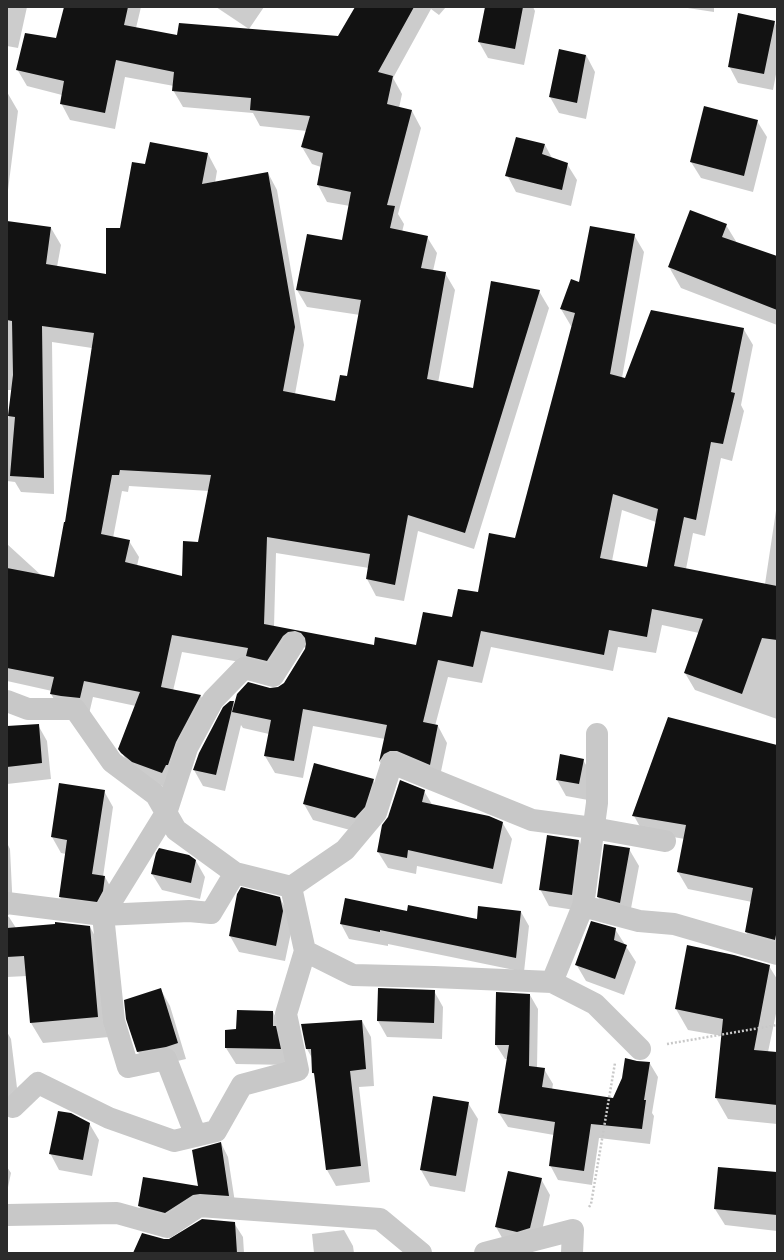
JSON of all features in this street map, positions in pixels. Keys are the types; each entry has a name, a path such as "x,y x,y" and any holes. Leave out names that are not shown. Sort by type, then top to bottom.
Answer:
{"street":[{"path":"196,1136 166,1059 128,1067 114,1021 103,915 166,813 187,748 213,700 244,668 273,676 294,643"},
{"path":"7,701 28,709 75,709 112,762 156,794 176,830 235,874 291,887 345,850 376,813 392,763 532,820 593,828 665,841"},
{"path":"552,982 583,906 597,803 597,734"},
{"path":"7,903 103,915 189,911 211,913 235,874"},
{"path":"14,1107 38,1083 109,1118 174,1141 216,1132 242,1086 298,1070 286,1014 304,951 291,887"},
{"path":"583,906 639,921 674,924 777,954"},
{"path":"304,951 353,975 434,976 552,982 595,1004 640,1049"},
{"path":"7,1215 117,1213 167,1227 199,1206 380,1219 421,1253"},
{"path":"485,1253 573,1230 572,1253"}],"path":[{"path":"573,1230 591,1204 617,1054 777,1025"}],"building":[{"path":"64,7 128,7 124,25 177,35 179,23 338,36 355,7 414,7 378,72 393,76 387,104 412,110 387,205 395,206 390,228 428,236 421,268 446,272 427,379 473,388 491,281 540,290 465,533 408,515 395,585 366,579 370,554 267,537 264,624 374,645 375,637 416,645 423,612 452,617 458,589 478,592 489,533 515,538 575,313 560,309 571,279 579,282 590,226 635,234 610,374 625,378 651,310 744,328 731,392 735,393 723,444 711,442 696,520 684,517 674,566 777,586 777,640 762,638 742,694 684,673 703,619 652,609 647,637 609,630 604,655 481,631 473,667 438,660 423,722 438,725 430,765 397,751 390,751 384,754 379,762 387,725 303,709 294,761 264,756 271,720 232,712 237,694 248,682 270,688 278,687 284,683 305,649 305,638 301,633 295,631 288,632 283,636 267,661 246,656 248,648 172,635 161,687 201,695 176,742 168,765 166,765 162,773 132,762 118,749 140,692 84,681 80,698 61,696 50,694 54,677 7,668 7,568 54,577 65,522 94,333 42,326 44,478 10,476 15,417 8,416 13,375 12,321 7,320 7,221 51,227 46,264 106,274 106,228 120,228 132,162 145,164 150,142 208,153 202,184 268,172 295,327 283,391 335,401 340,375 347,376 361,300 296,290 307,234 342,240 351,192 317,185 323,153 301,147 310,116 250,110 251,98 172,91 174,72 116,60 105,113 60,104 64,81 16,70 25,33 56,38","holes":["120,470 211,475 198,542 183,541 182,576 125,562 130,540 101,534 112,475 119,475","613,494 658,509 647,567 600,558"]},
{"path":"485,7 523,7 515,49 478,42"},
{"path":"738,13 775,21 764,74 728,67"},
{"path":"559,49 586,55 577,103 549,97"},
{"path":"704,106 758,120 744,176 690,162"},
{"path":"516,137 545,144 542,154 568,163 562,190 505,176"},
{"path":"690,210 727,224 722,237 777,256 777,310 668,267"},
{"path":"230,701 234,701 216,775 193,770 199,753 223,707"},
{"path":"668,717 777,745 777,930 775,940 745,932 753,888 677,872 686,825 632,816"},
{"path":"39,724 42,763 7,767 7,726"},
{"path":"560,754 584,759 579,784 556,780"},
{"path":"314,763 374,779 365,807 355,818 303,804"},
{"path":"400,780 425,790 422,802 489,816 503,822 493,869 408,850 407,858 377,852 382,825 388,817"},
{"path":"59,783 105,790 92,874 105,876 103,891 97,902 59,897 67,840 51,837"},
{"path":"547,835 579,840 572,895 539,890"},
{"path":"604,844 630,848 620,903 597,897"},
{"path":"159,848 189,855 196,860 191,883 151,874 156,853"},
{"path":"241,887 280,897 283,911 276,946 229,936 237,894"},
{"path":"345,898 407,911 408,905 477,919 478,906 521,911 516,958 380,930 380,932 340,924"},
{"path":"591,921 616,928 614,940 627,945 615,979 575,965"},
{"path":"55,922 90,926 98,1017 30,1023 24,956 7,957 7,928 55,924"},
{"path":"687,945 734,955 770,965 754,1050 777,1052 777,1105 715,1098 723,1019 675,1009"},
{"path":"161,988 178,1043 166,1047 137,1052 126,1019 124,1000"},
{"path":"378,988 435,990 434,1023 377,1021"},
{"path":"496,992 530,994 529,1066 545,1068 542,1087 613,1098 622,1078 625,1058 650,1062 644,1100 646,1100 642,1129 591,1124 584,1171 549,1166 555,1122 498,1113 509,1045 495,1045"},
{"path":"237,1010 273,1011 273,1026 276,1026 281,1049 225,1048 225,1030 236,1029"},
{"path":"362,1020 366,1069 350,1071 361,1166 326,1170 314,1073 312,1073 311,1049 306,1049 301,1024"},
{"path":"433,1096 469,1102 456,1176 420,1170"},
{"path":"58,1111 71,1113 90,1123 83,1160 49,1154"},
{"path":"221,1142 229,1196 193,1195 165,1213 138,1206 143,1177 198,1186 192,1150"},
{"path":"718,1167 777,1172 777,1215 714,1209"},
{"path":"508,1171 542,1178 530,1228 517,1232 495,1227"},
{"path":"202,1219 235,1222 237,1253 133,1253 142,1233 169,1239"}]}
